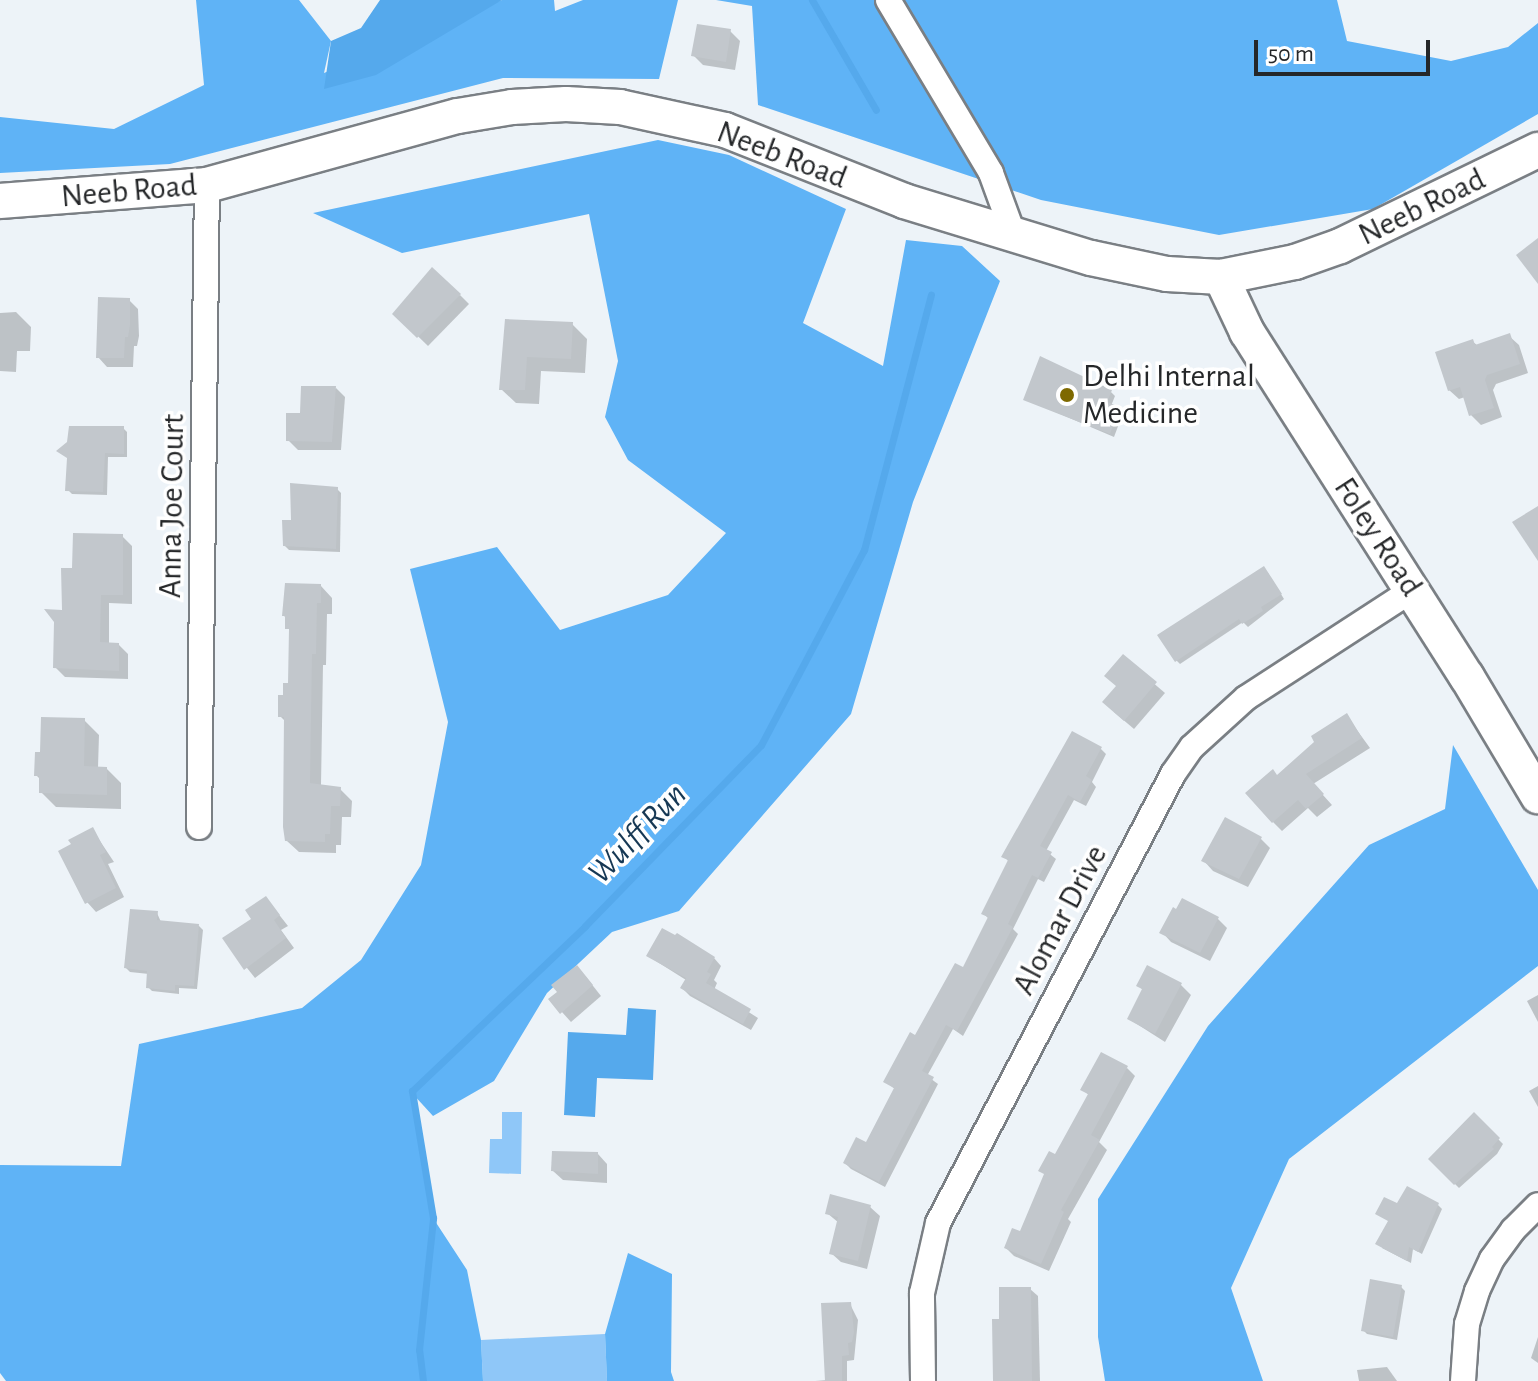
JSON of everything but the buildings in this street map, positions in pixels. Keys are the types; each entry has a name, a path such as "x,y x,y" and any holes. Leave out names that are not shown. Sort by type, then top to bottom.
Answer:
{"street":[{"path":"888,0 991,173 1013,233"},
{"name":"Neeb Road","path":"0,201 207,185 458,116 512,107 566,104 620,107 725,130 891,196 1105,261 1167,274 1221,277 1295,262 1340,246 1538,150"},
{"name":"Anna Joe Court","path":"199,827 207,185"},
{"name":"Foley Road","path":"1221,277 1247,332 1412,590 1538,796"},
{"name":"Alomar Drive","path":"923,1381 922,1293 938,1223 1173,774 1201,738 1246,698 1412,590"},
{"path":"1463,1381 1467,1324 1477,1291 1506,1240 1538,1205"}],"shaded area":[{"path":"196,0 299,0 331,41 324,73 502,0 554,0 555,11 583,0 678,0 659,79 503,78 170,164 0,173 0,117 114,129 204,85"},
{"path":"380,0 502,0 376,75 324,89 331,41 361,28"},
{"path":"716,0 1337,0 1347,41 1451,61 1508,47 1538,23 1538,114 1373,209 1219,235 1041,200 758,105 752,6"},
{"path":"658,140 729,155 846,209 803,323 883,366 906,240 962,246 1000,281 913,502 851,714 679,911 612,932 547,993 494,1081 433,1116 412,1093 433,1218 467,1270 481,1340 483,1381 6,1381 0,1373 0,1165 121,1166 139,1044 302,1008 361,960 421,865 448,722 410,569 497,547 560,630 668,595 726,533 628,460 605,417 618,361 589,214 402,253 313,213"},
{"path":"1453,745 1538,890 1538,966 1289,1159 1231,1288 1263,1381 1105,1381 1098,1337 1098,1199 1208,1026 1369,845 1445,809"},
{"path":"628,1008 656,1010 653,1080 597,1078 595,1117 564,1115 568,1032 626,1035"},
{"path":"502,1112 522,1112 521,1174 489,1173 490,1139 502,1139"},
{"path":"628,1253 672,1274 671,1372 674,1381 607,1381 605,1334"},
{"path":"605,1334 607,1381 483,1381 481,1340"}],"waterway":[{"name":"Wulff Run","path":"812,0 876,110"},
{"name":"Wulff Run","path":"423,1381 419,1350 433,1218 412,1091 585,926 761,745 864,550 931,295"}],"place":[{"name":"Delhi Internal Medicine","path":"1067,395"}]}
